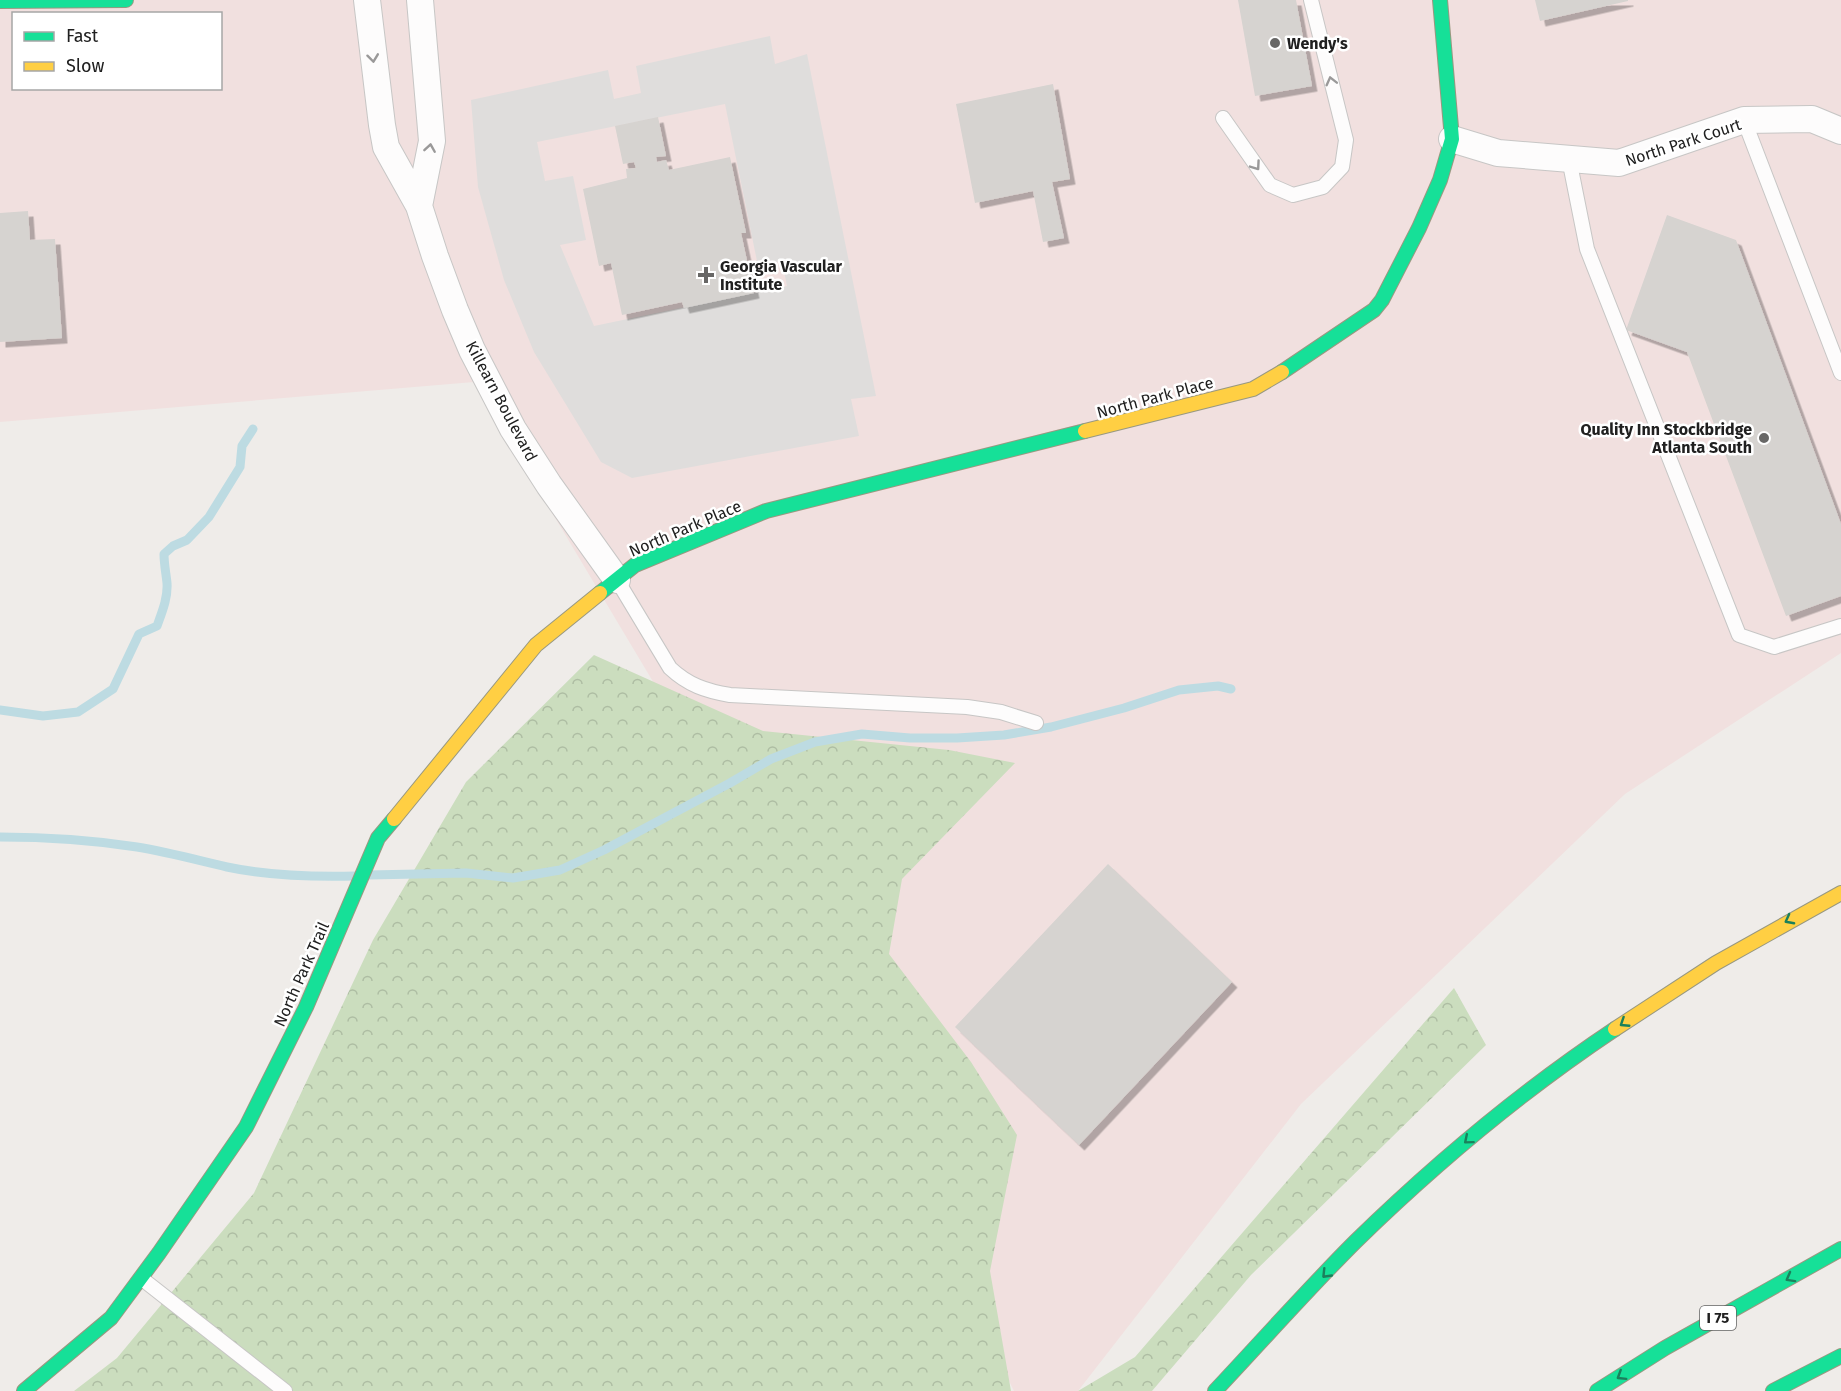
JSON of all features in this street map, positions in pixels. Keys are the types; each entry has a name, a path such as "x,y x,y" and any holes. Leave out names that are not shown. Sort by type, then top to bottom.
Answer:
{"main road":[{"path":"0,1 126,0"},
{"name":"North Park Place","path":"617,580 635,565 766,511 1253,389 1296,364 1374,310 1382,300 1423,219 1440,180 1452,140 1440,0"},
{"name":"North Park Trail","path":"24,1391 111,1318 246,1127 306,1008 378,838 536,645 617,580"},
{"path":"1215,1391 1374,1223 1507,1108 1582,1050 1662,998 1768,931 1841,893"},
{"name":"I 75","path":"1597,1391 1665,1348 1841,1249"},
{"path":"1773,1391 1841,1356"}],"street":[{"name":"Killearn Boulevard","path":"367,0 386,147 419,206 455,310 513,429 549,485 617,580"},
{"path":"419,206 432,141 420,0"},
{"name":"North Park Court","path":"1452,140 1498,153 1619,163 1744,120 1812,119 1841,131"}],"lane":[{"path":"1223,118 1270,185 1285,192 1293,195 1323,187 1342,168 1346,140 1311,0"},
{"path":"1744,120 1841,373"},
{"path":"1569,159 1587,249 1739,635 1774,647 1841,626"},
{"path":"617,580 657,650 670,668 682,680 695,687 730,695 967,707 1001,712 1036,723"},
{"path":"141,1278 285,1391"}],"shaded area":[{"path":"0,0 1841,0 1841,653 1625,794 1301,1104 1078,1391 1014,1391 704,767 474,382 0,422"},
{"path":"770,36 775,64 807,54 876,396 851,399 859,436 632,478 601,462 534,352 504,280 478,187 471,100 608,70 614,99 641,93 636,66","holes":["725,104 758,266 782,261 787,286 594,326 560,245 586,240 573,176 545,181 537,142"]}],"green space":[{"path":"594,655 763,731 949,750 1015,763 902,879 889,954 971,1062 1017,1135 990,1271 1011,1391 74,1391 117,1358 254,1193 373,940 466,782"},
{"path":"1454,988 1486,1045 1251,1275 1152,1391 1078,1391 1135,1357"}],"building":[{"name":"Wendy's","path":"1238,0 1296,0 1312,86 1255,96"},
{"path":"1535,0 1628,0 1628,1 1540,21"},
{"path":"1053,84 1070,179 1052,182 1064,238 1043,242 1033,191 975,203 956,104"},
{"path":"658,117 666,156 656,157 657,162 666,160 669,170 730,157 746,233 741,233 754,293 684,308 682,302 622,315 611,263 599,266 583,189 627,178 626,169 636,168 634,162 623,164 615,126"},
{"path":"28,211 30,240 55,239 62,338 0,342 0,213"},
{"name":"Quality Inn Stockbridge Atlanta South","path":"1667,215 1736,240 1841,524 1841,596 1786,616 1687,352 1626,330"},
{"path":"1108,864 1232,982 1079,1145 955,1027"}],"waterway":[{"path":"0,710 43,716 78,712 113,689 139,634 157,626 167,594 164,554 173,546 187,540 209,517 240,467 242,446 253,429"},
{"path":"369,875 466,873 513,878 560,870 604,850 771,759 815,742 862,734 910,738 1004,735 1051,727 1124,708 1179,690 1218,686 1231,689"},
{"path":"0,837 69,839 120,845 160,851 227,867 275,874 355,876"}],"traffic: fast":[{"path":"0,1 126,0"},
{"path":"1282,372 1374,310 1382,300 1419,228 1440,180 1452,139 1440,0"},
{"path":"600,593 635,565 766,511 1085,431"},
{"path":"24,1391 111,1318 246,1127 306,1007 378,838 394,819"},
{"path":"1215,1391 1337,1260 1385,1213 1513,1103 1615,1029"},
{"path":"1597,1391 1665,1348 1841,1249"},
{"path":"1773,1391 1841,1356"}],"traffic: slow":[{"path":"1085,431 1253,389 1282,372"},
{"path":"394,819 536,645 600,593"},
{"path":"1615,1029 1716,963 1841,893"}],"place":[{"name":"Wendy's","path":"1275,43"},
{"name":"Georgia Vascular Institute","path":"706,275"},
{"name":"Quality Inn Stockbridge Atlanta South","path":"1764,438"}]}
